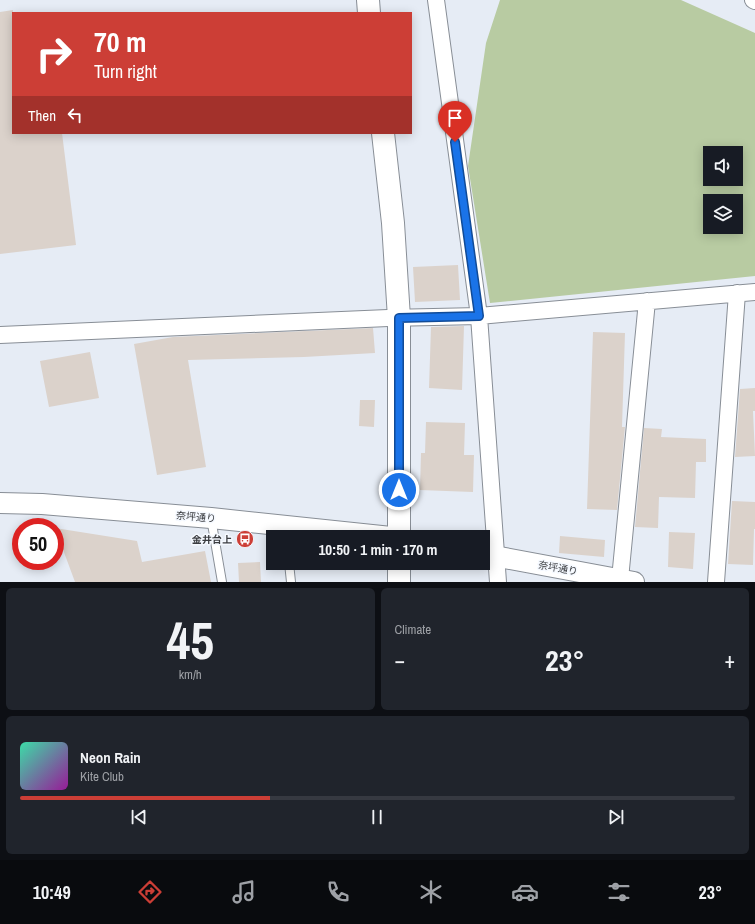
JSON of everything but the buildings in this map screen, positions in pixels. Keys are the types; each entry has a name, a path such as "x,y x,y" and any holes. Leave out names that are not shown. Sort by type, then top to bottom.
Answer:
{"main road":[{"path":"368,0 369,12"},
{"path":"383,134 393,223 399,318 399,530"},
{"path":"399,570 399,582"}],"street":[{"path":"436,0 479,316 489,530"},
{"path":"0,335 479,316 755,292"},
{"path":"716,582 737,293"},
{"path":"627,581 647,301"},
{"name":"奈坪通り","path":"0,503 42,504 211,518 279,530"},
{"path":"490,555 498,582"},
{"name":"奈坪通り","path":"490,555 627,581"}],"lane":[{"path":"211,518 222,582"},
{"path":"290,570 291,582"}],"green space":[{"path":"500,0 681,0 755,33 755,276 490,303 468,166 486,43"}],"place":[{"name":"金井台上","path":"245,539"}],"route":[{"path":"399,490 399,318 479,316 455,142"}]}
